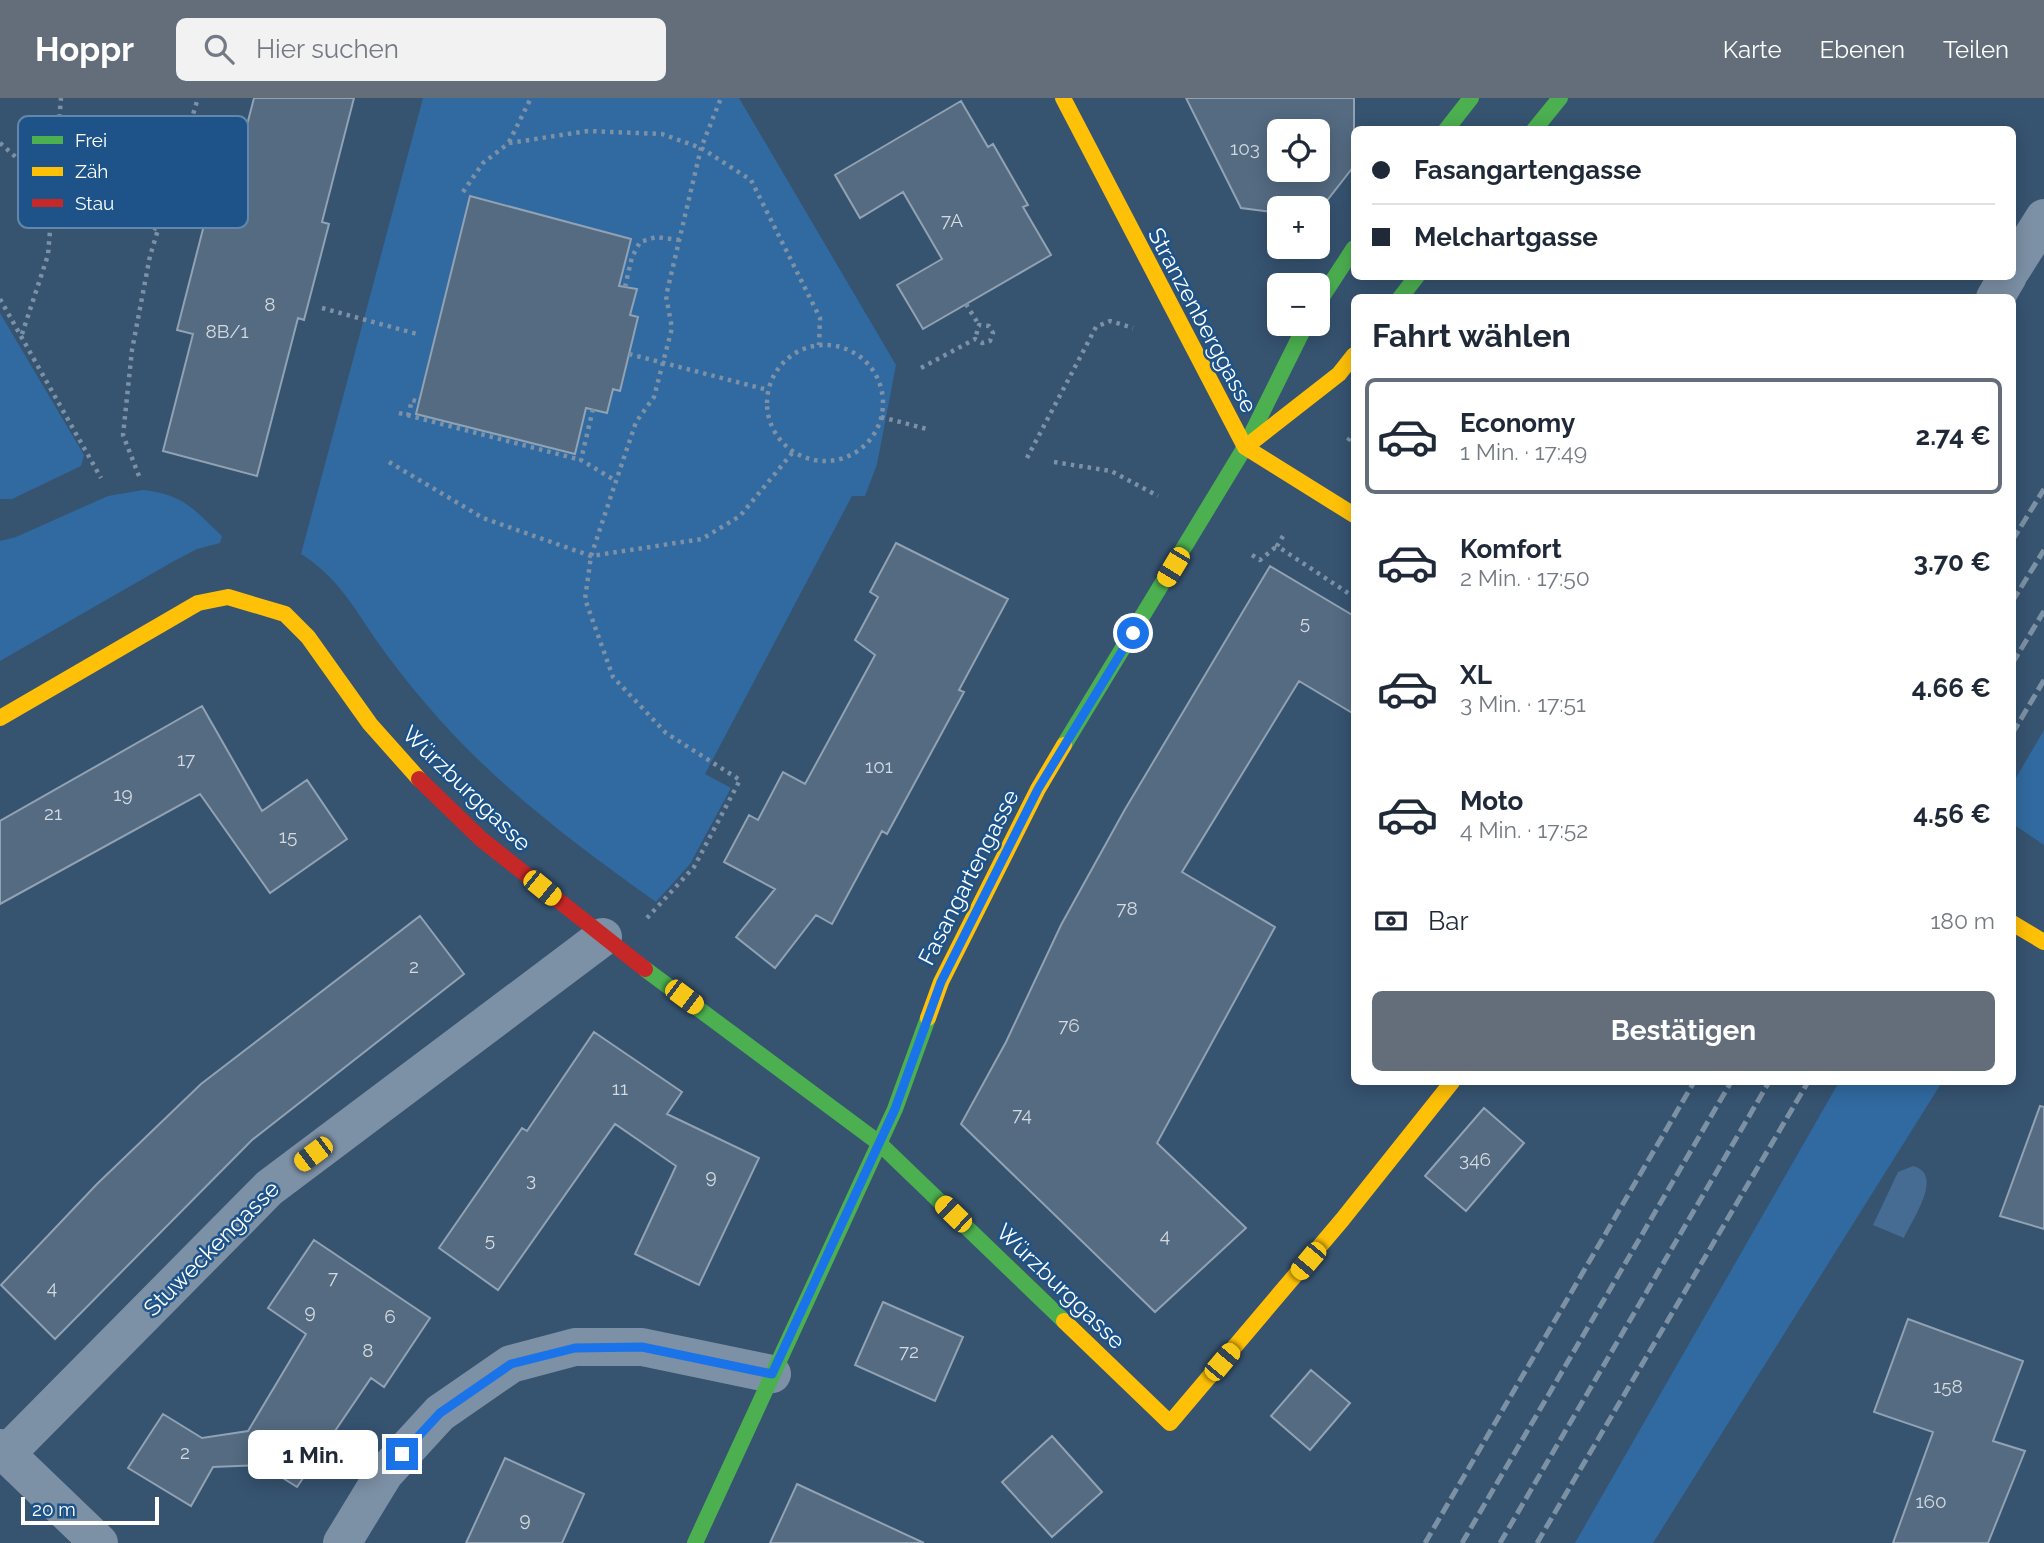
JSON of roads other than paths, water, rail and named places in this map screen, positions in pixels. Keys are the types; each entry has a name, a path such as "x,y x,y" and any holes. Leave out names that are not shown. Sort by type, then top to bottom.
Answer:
{"street":[{"name":"Stranzenberggasse","path":"1063,98 1245,447 1351,513"},
{"path":"1449,126 1471,98"},
{"path":"1537,126 1560,98"},
{"path":"2016,263 2044,218"},
{"path":"1330,285 1351,253"},
{"path":"1403,294 1414,280"},
{"name":"Fasangartengasse","path":"695,1543 879,1143 941,982 1038,789 1245,447 1300,336"},
{"name":"Fasangartengasse","path":"1245,447 1339,374 1351,359"},
{"name":"Würzburggasse","path":"0,718 198,603 228,597 285,614 307,636 370,724 419,779 481,839 603,937 879,1143 1170,1423 1342,1220 1450,1085"},
{"path":"2016,925 2044,942"},
{"name":"Stuweckengasse","path":"3,1451 269,1188 603,937"},
{"path":"342,1543 384,1474 440,1413 511,1364 575,1348 642,1347 772,1374"},
{"path":"3,1451 99,1543"}],"railway":[{"path":"2016,534 2044,489"},
{"path":"2016,596 2044,550"},
{"path":"2016,657 2044,611"},
{"path":"2016,727 2044,680"},
{"path":"1425,1543 1692,1085"},
{"path":"1462,1543 1729,1085"},
{"path":"1500,1543 1767,1085"},
{"path":"1537,1543 1806,1085"}]}
